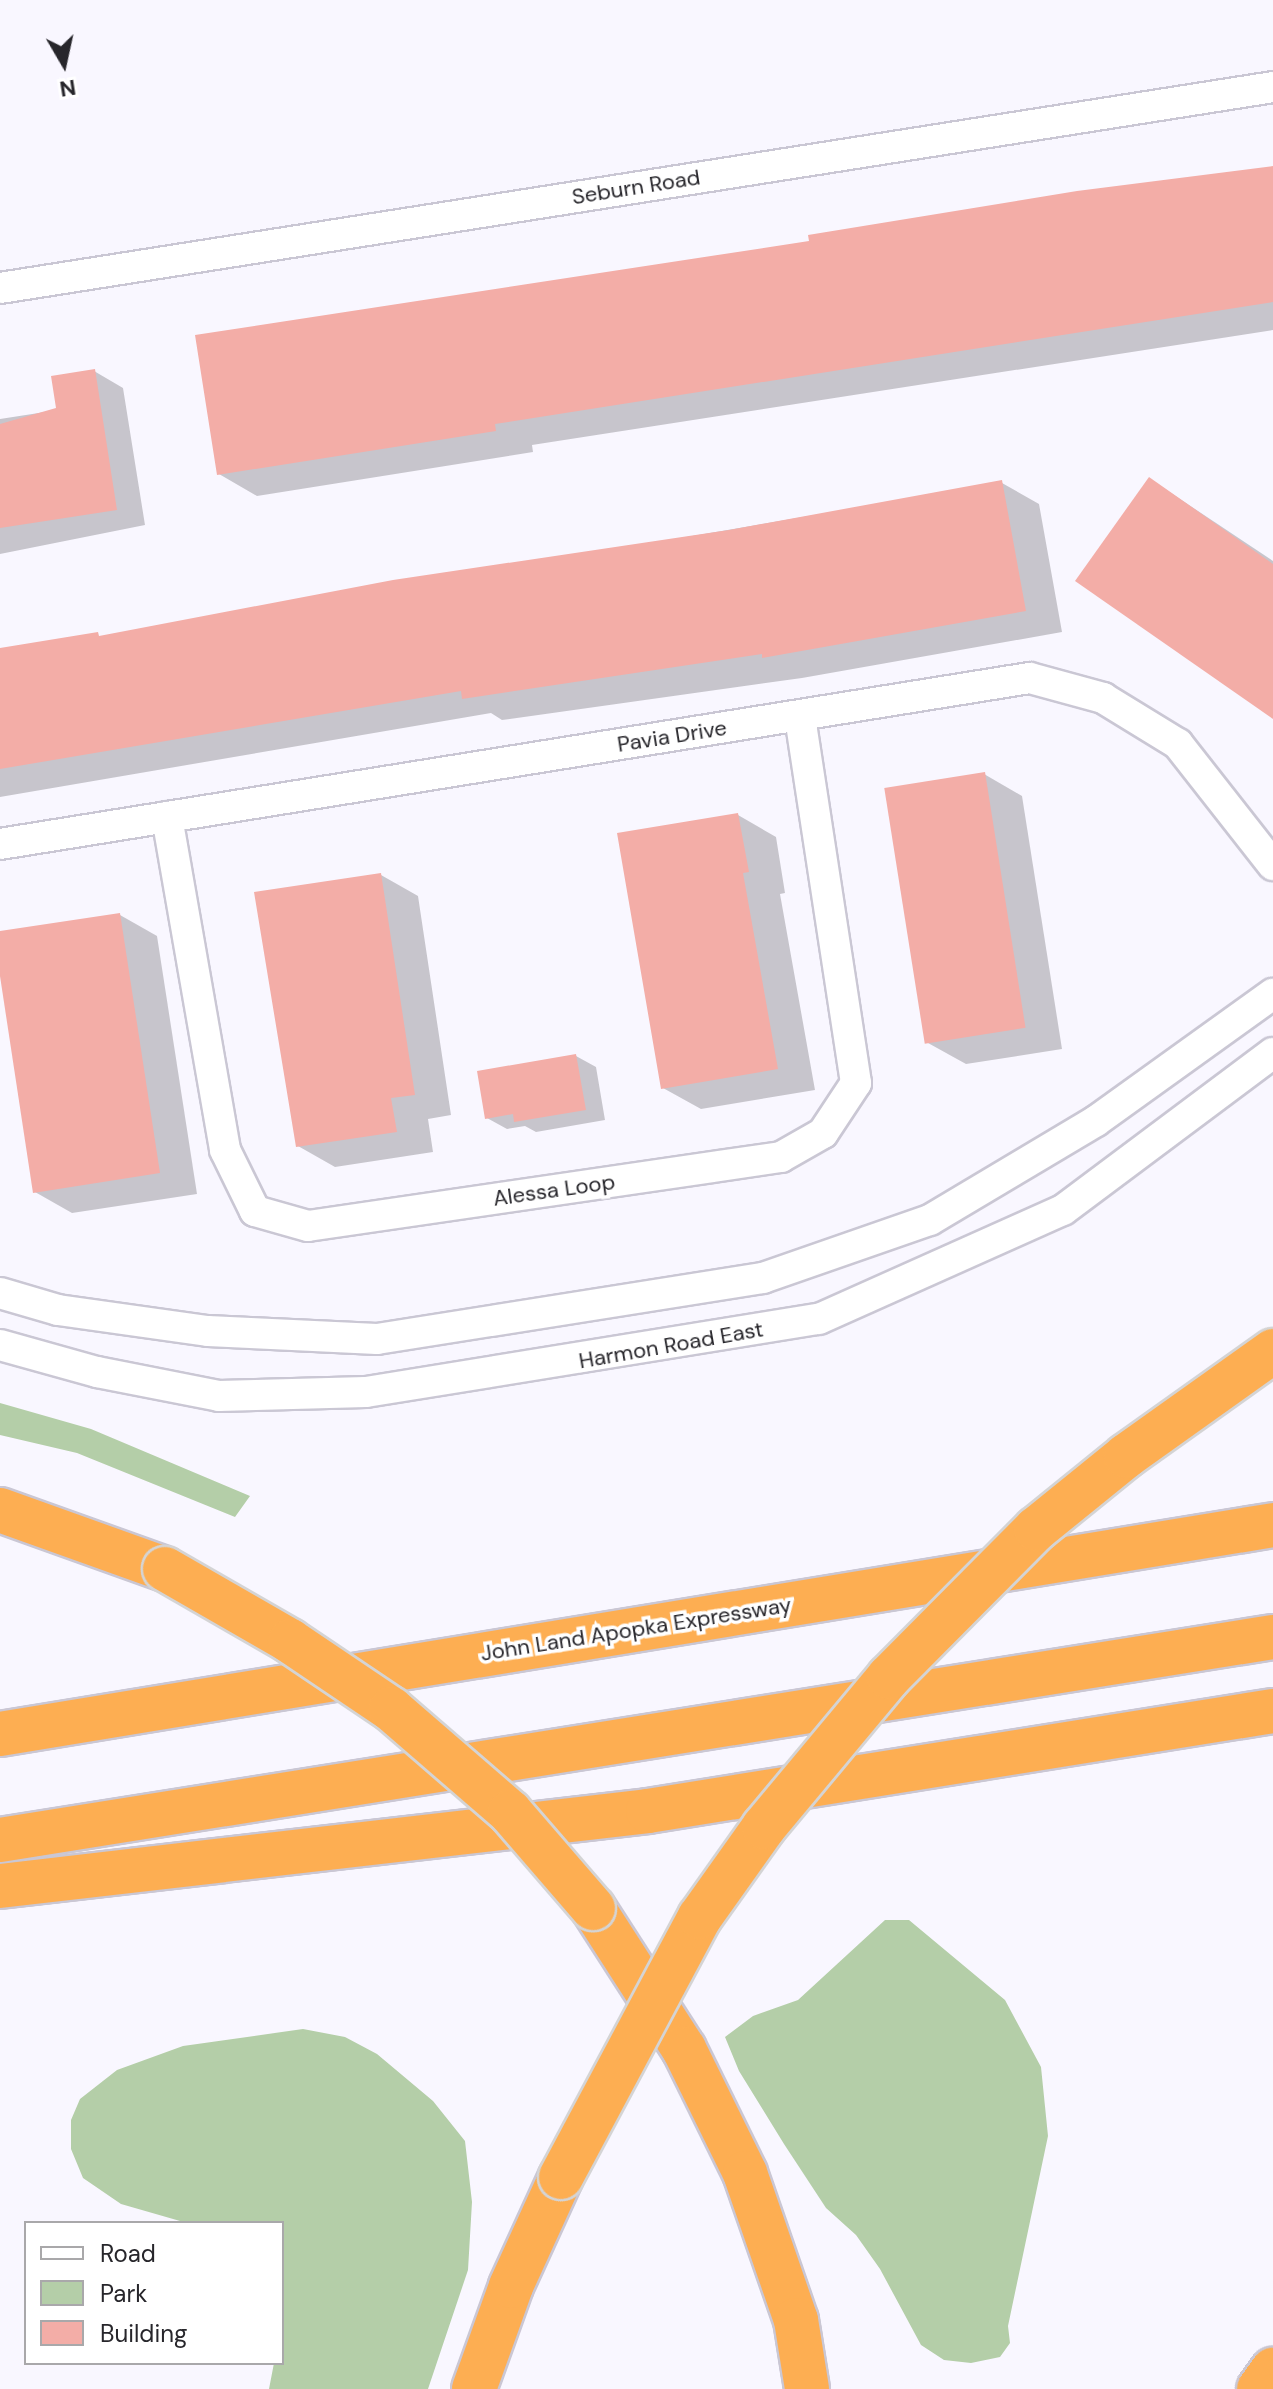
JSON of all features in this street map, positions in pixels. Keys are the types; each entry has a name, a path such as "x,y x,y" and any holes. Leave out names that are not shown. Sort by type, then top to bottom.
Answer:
{"highway":[{"path":"474,2389 511,2286 561,2177 637,2026 700,1917 764,1827 889,1677 1036,1529 1126,1456 1273,1351"},
{"path":"0,1510 165,1569 290,1641 391,1709 510,1812 593,1908 684,2049 745,2173 796,2320 807,2389"},
{"name":"John Land Apopka Expressway","path":"0,1734 1273,1525"},
{"path":"0,1840 1273,1637"},
{"path":"0,1886 648,1811 1273,1711"},
{"path":"1259,2389 1273,2370"}],"street":[{"name":"Seburn Road","path":"0,288 1273,87"},
{"name":"Pavia Drive","path":"0,844 1030,678 1103,698 1178,744 1273,865"},
{"name":"Alessa Loop","path":"167,817 225,1150 255,1211 308,1226 781,1157 823,1133 856,1083 800,715"},
{"path":"0,1293 58,1310 208,1331 377,1339 763,1278 930,1220 1096,1121 1273,994"},
{"name":"Harmon Road East","path":"0,1345 97,1372 219,1396 366,1392 819,1319 909,1284 1063,1210 1273,1053"}],"green space":[{"path":"0,1403 91,1429 250,1496 235,1517 77,1453 0,1435"},
{"path":"885,1920 909,1920 1005,2000 1041,2067 1048,2136 1008,2326 1010,2343 1000,2357 971,2363 944,2360 921,2345 880,2269 856,2235 826,2208 784,2144 739,2071 725,2037 753,2016 798,2000"},
{"path":"303,2029 345,2037 377,2054 433,2101 465,2141 472,2202 468,2270 428,2389 269,2389 274,2365 284,2365 284,2221 180,2221 121,2204 83,2178 71,2149 71,2120 80,2099 117,2070 183,2046"}],"building":[{"path":"1273,166 1273,302 495,424 496,431 217,475 195,335 809,241 808,235 1077,191"},
{"path":"95,369 117,510 0,528 0,424 56,408 51,376"},
{"path":"1149,477 1273,564 1273,719 1075,581"},
{"path":"1002,480 1026,611 762,658 762,654 462,699 461,691 0,769 0,648 98,632 99,636 393,580 729,530"},
{"path":"985,772 1026,1028 925,1044 884,788"},
{"path":"738,813 749,872 743,873 778,1069 661,1089 617,833"},
{"path":"381,873 415,1095 391,1098 397,1132 296,1147 254,892"},
{"path":"120,913 160,1173 33,1193 0,976 0,931"},
{"path":"576,1054 586,1110 514,1122 513,1114 485,1119 477,1071"}]}
